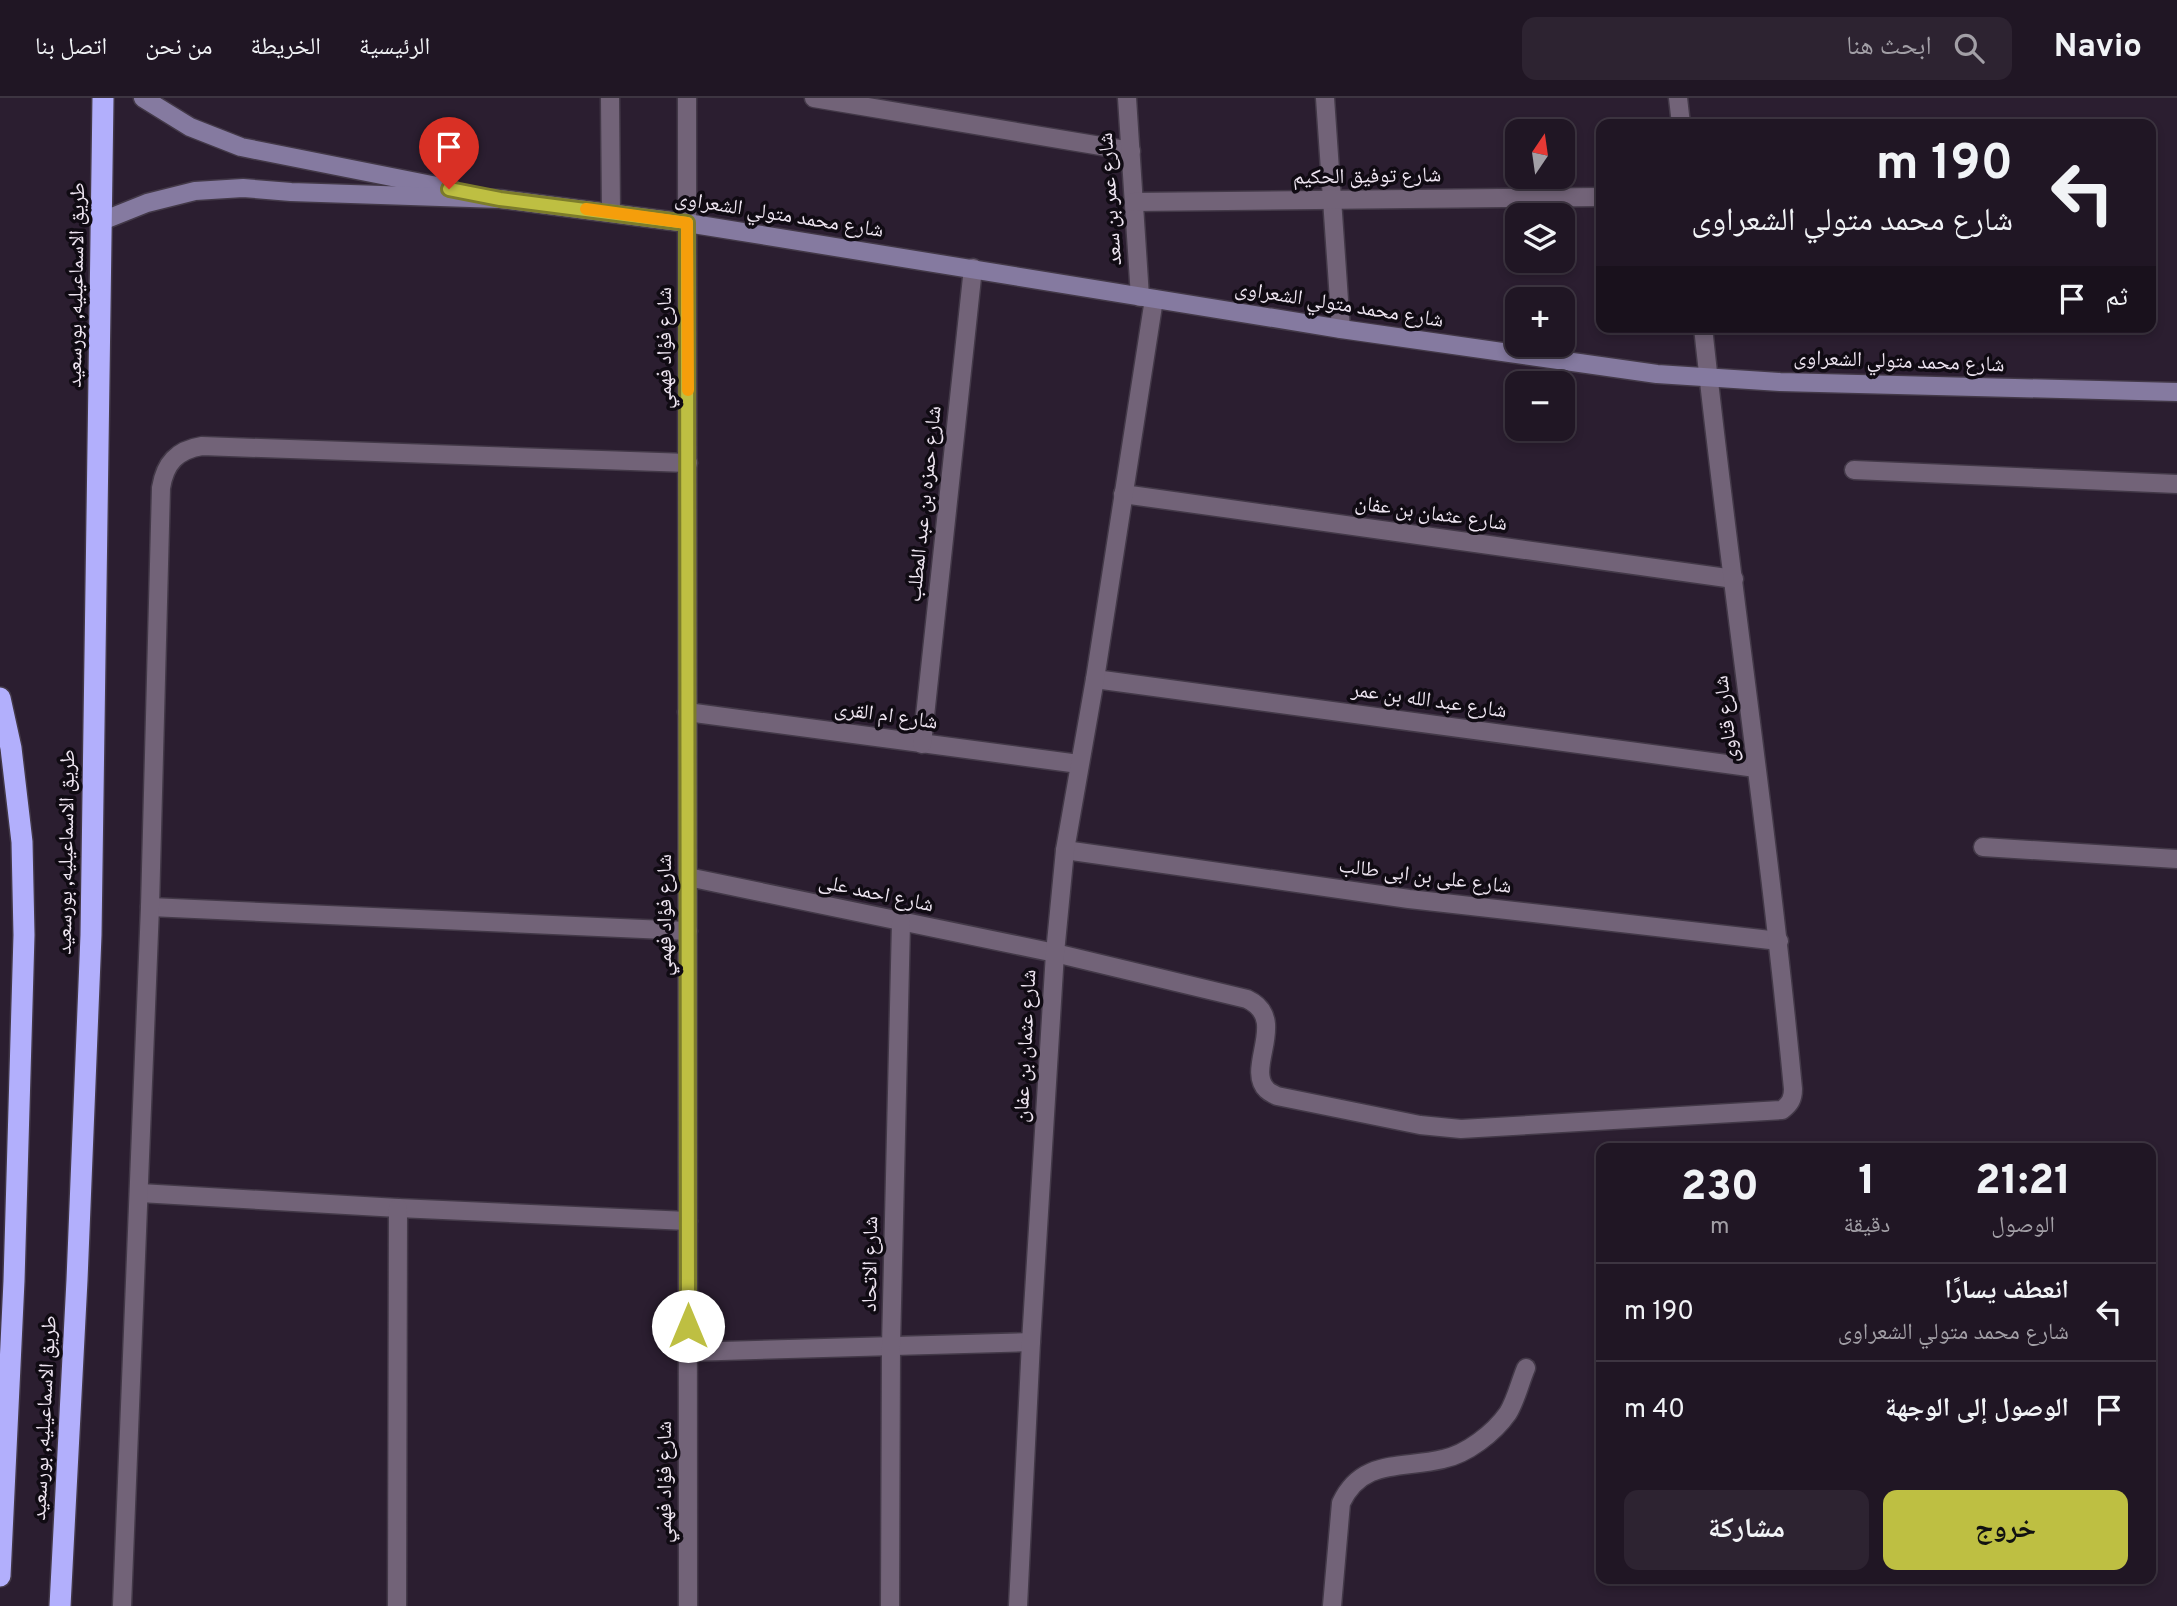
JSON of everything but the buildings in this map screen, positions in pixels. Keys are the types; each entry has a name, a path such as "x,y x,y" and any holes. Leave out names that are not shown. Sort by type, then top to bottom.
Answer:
{"highway":[{"name":"طريق الاسماعيليه, بورسعيد","path":"60,1606 91,935 103,98"},
{"name":"طريق الاسماعيليه, بورسعيد","path":"0,698 10,748 22,842 24,935 14,1281 0,1576"}],"street":[{"name":"شارع محمد متولي الشعراوى","path":"143,98 190,127 240,147 500,199 687,223 1341,329 1657,374 1708,378 2177,392"},
{"path":"597,98 610,98 611,212"},
{"name":"شارع فؤاد فهمي","path":"687,98 688,1606"},
{"path":"814,98 1131,151"},
{"name":"شارع عمر بن سعد","path":"1127,98 1134,202 1147,298"},
{"path":"1325,98 1341,329"},
{"path":"1678,98 1680,119"},
{"name":"شارع محمد متولي الشعراوى","path":"103,221 147,203 195,191 243,188 500,199"},
{"name":"شارع توفيق الحكيم","path":"1134,202 1596,197"},
{"name":"شارع حمزه بن عبد المطلب","path":"922,744 973,268"},
{"name":"شارع عثمان بن عفان","path":"1018,1606 1055,953 1065,850 1095,679 1123,494 1147,298"},
{"name":"شارع قناوى","path":"1704,333 1779,941 1793,1089 1789,1105"},
{"path":"122,1606 140,1193 163,475 178,454 189,448 202,446 688,463"},
{"path":"1854,470 2177,484"},
{"name":"شارع عثمان بن عفان","path":"1123,494 1734,579"},
{"name":"شارع عبد الله بن عمر","path":"1095,679 1756,768"},
{"name":"شارع ام القرى","path":"687,712 1079,764"},
{"path":"1983,847 2177,859"},
{"name":"شارع على بن ابى طالب","path":"1065,850 1409,899 1779,941"},
{"name":"شارع احمد على","path":"688,877 1055,953 1247,999 1262,1011 1267,1022 1261,1072 1262,1082 1267,1090 1277,1096 1407,1123 1440,1129 1461,1129 1775,1111 1789,1105"},
{"path":"150,907 688,931"},
{"name":"شارع الاتحاد","path":"890,1606 891,1346 901,923"},
{"path":"140,1193 688,1221"},
{"path":"397,1606 398,1208"},
{"path":"688,1352 1031,1342"},
{"path":"1332,1606 1341,1503 1348,1489 1370,1471 1445,1459 1466,1449 1493,1430 1508,1411 1526,1368"}],"slow traffic":[{"path":"586,209 687,223 688,390"}],"route":[{"path":"449,189 500,199 687,223 688,1326"}]}
